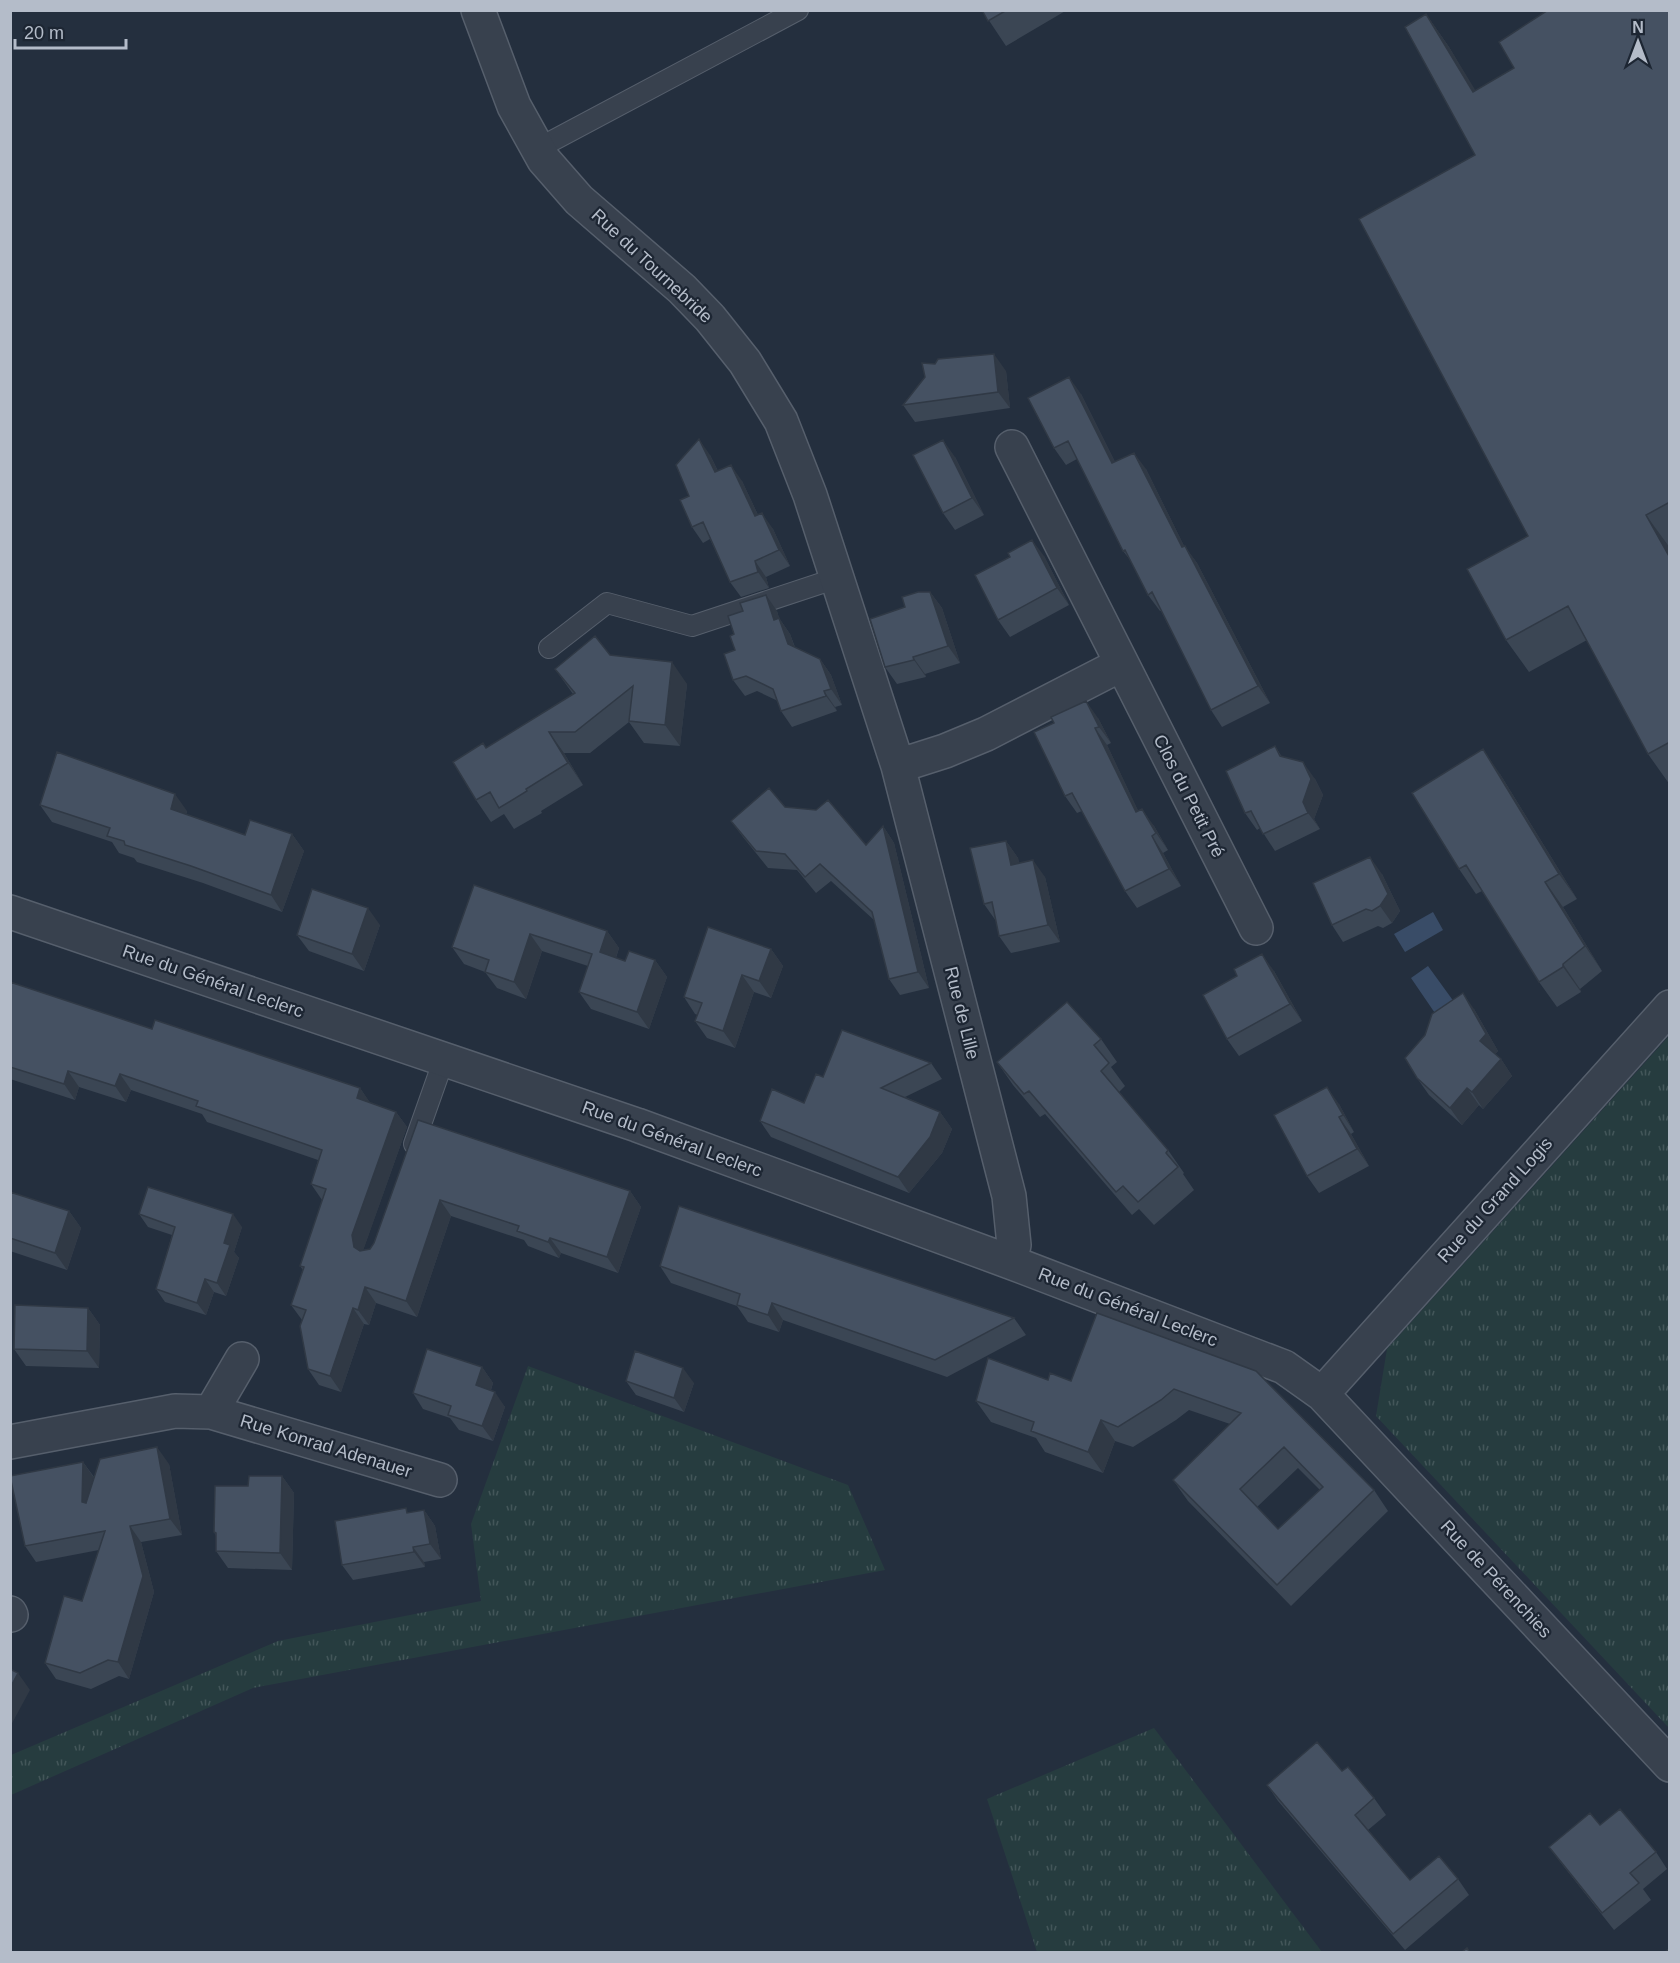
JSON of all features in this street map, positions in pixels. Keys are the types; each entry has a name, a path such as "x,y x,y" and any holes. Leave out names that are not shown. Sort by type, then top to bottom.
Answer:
{"street":[{"name":"Rue du Tournebride","path":"478,10 514,106 537,149 579,200 682,289 710,318 745,362 781,421 810,495 898,766"},
{"name":"Clos du Petit Pré","path":"1012,447 1256,928"},
{"path":"898,766 945,751 986,734 1122,664"},
{"name":"Rue de Lille","path":"898,766 1009,1196 1014,1245 1010,1262"},
{"name":"Rue du Général Leclerc","path":"10,912 637,1125 1010,1262 1260,1356 1300,1377 1322,1394"},
{"name":"Rue du Grand Logis","path":"1322,1394 1670,1007"},
{"name":"Rue Konrad Adenauer","path":"212,1412 242,1359"},
{"name":"Rue de Pérenchies","path":"1322,1394 1670,1765"},
{"name":"Rue Konrad Adenauer","path":"10,1442 175,1411 212,1412 440,1480"}],"lane":[{"path":"537,149 798,10"},
{"path":"549,648 607,603 692,626 837,578"},
{"path":"409,1157 444,1059"}],"green space":[{"path":"1669,1036 1669,1728 1376,1416 1387,1349"},
{"path":"528,1366 848,1485 885,1570 253,1688 11,1795 11,1755 278,1641 481,1601 471,1524"},
{"path":"1154,1728 1322,1952 1037,1952 987,1799"}],"water":[{"path":"1433,912 1443,930 1405,952 1394,934"},
{"path":"1428,966 1457,1006 1439,1019 1411,978"}],"building":[{"path":"982,10 1007,10 988,21"},
{"path":"1548,10 1670,10 1670,502 1646,515 1670,558 1670,742 1648,754 1568,606 1506,640 1467,569 1528,536 1359,219 1475,155 1405,27 1426,14 1473,92 1514,68 1499,42"},
{"path":"994,354 998,392 903,405 925,377 922,363 935,364 938,359"},
{"path":"1069,377 1112,463 1134,453 1258,686 1211,710 1152,592 1148,595 1125,550 1123,551 1068,441 1054,448 1028,398"},
{"path":"699,439 715,472 731,465 755,516 762,513 779,550 755,561 758,572 730,582 703,522 692,527 680,500 689,496 676,465"},
{"path":"943,440 972,498 943,513 913,455"},
{"path":"1032,540 1057,588 998,620 975,575 1010,557 1008,553"},
{"path":"918,592 930,592 948,646 913,657 914,660 885,667 870,619 905,607 902,597"},
{"path":"766,595 774,620 779,618 788,644 820,659 831,689 824,691 826,696 781,711 773,689 746,676 733,680 724,654 735,650 730,636 734,634 728,616 743,611 740,603"},
{"path":"595,636 610,655 672,662 665,725 629,721 633,686 575,732 549,732 568,763 499,808 490,792 476,800 453,762 483,743 486,748 575,693 555,669"},
{"path":"1086,701 1099,727 1095,728 1136,812 1142,809 1156,833 1152,836 1169,869 1125,891 1072,793 1065,796 1034,732 1054,723 1051,717"},
{"path":"1275,746 1280,756 1303,762 1311,779 1303,802 1308,813 1263,834 1251,811 1245,813 1226,771"},
{"path":"1483,749 1559,874 1545,882 1585,946 1563,964 1563,967 1539,982 1466,865 1459,869 1412,793"},
{"path":"57,752 175,794 171,809 245,835 250,820 292,834 271,895 125,845 124,841 107,836 110,828 40,805"},
{"path":"769,788 785,807 816,810 828,800 866,845 883,826 918,972 889,979 872,912 820,864 805,877 785,854 756,851 731,821"},
{"path":"1006,841 1011,865 1033,860 1048,925 999,936 992,902 984,904 970,848"},
{"path":"1370,857 1388,894 1380,906 1372,911 1366,909 1332,925 1313,883"},
{"path":"474,885 607,931 600,952 625,961 629,951 655,960 637,1012 579,992 592,954 530,934 514,982 485,972 489,960 452,947"},
{"path":"312,889 368,908 352,954 297,935"},
{"path":"708,927 771,949 759,981 742,975 723,1031 695,1021 702,1003 684,997"},
{"path":"1262,954 1290,1004 1227,1039 1203,995 1237,976 1234,969"},
{"path":"10,982 152,1029 155,1020 360,1088 357,1098 396,1112 352,1235 354,1247 360,1251 370,1249 374,1243 418,1120 630,1191 607,1257 550,1238 548,1242 517,1231 519,1226 440,1200 406,1301 365,1287 358,1310 353,1308 330,1376 308,1369 300,1326 306,1310 291,1305 304,1267 300,1266 326,1189 311,1184 322,1150 196,1106 198,1101 120,1074 115,1086 68,1071 64,1084 10,1067"},
{"path":"1463,993 1486,1034 1480,1041 1501,1059 1472,1092 1467,1088 1450,1108 1417,1078 1405,1058 1425,1035 1432,1014"},
{"path":"1067,1002 1101,1039 1094,1045 1109,1063 1101,1071 1168,1150 1166,1153 1178,1167 1138,1202 1123,1186 1116,1192 1029,1091 1024,1094 997,1062"},
{"path":"842,1030 931,1063 881,1088 940,1112 930,1137 898,1177 760,1121 772,1089 804,1103 816,1074 823,1077"},
{"path":"1327,1087 1343,1115 1339,1117 1357,1149 1307,1176 1274,1115"},
{"path":"148,1187 233,1214 224,1243 230,1245 217,1283 205,1279 197,1303 156,1289 175,1227 139,1214"},
{"path":"10,1192 69,1211 55,1253 10,1238"},
{"path":"679,1206 1014,1318 935,1360 772,1303 768,1315 737,1305 740,1294 660,1266"},
{"path":"15,1305 88,1308 87,1351 14,1349"},
{"path":"1097,1313 1256,1371 1374,1490 1277,1585 1173,1480 1241,1413 1174,1389 1161,1400 1118,1427 1101,1420 1088,1452 1031,1431 1034,1422 976,1401 988,1358 1048,1380 1050,1373 1071,1381","holes":["1284,1447 1323,1487 1278,1529 1240,1489"]},
{"path":"427,1349 482,1367 476,1385 495,1392 482,1426 448,1415 451,1406 413,1393"},
{"path":"635,1351 683,1368 674,1398 626,1381"},
{"path":"157,1447 170,1519 130,1526 143,1576 118,1662 108,1660 80,1673 45,1663 64,1596 82,1601 105,1531 25,1546 10,1476 83,1462 82,1502 86,1503 100,1459"},
{"path":"249,1476 282,1476 280,1553 216,1551 215,1486 248,1486"},
{"path":"406,1508 407,1513 424,1510 430,1544 413,1547 414,1552 342,1565 335,1521"},
{"path":"10,1669 18,1673 10,1688"},
{"path":"1317,1742 1342,1771 1348,1767 1374,1798 1355,1815 1410,1880 1439,1856 1458,1879 1393,1934 1267,1785"},
{"path":"1620,1809 1656,1852 1630,1873 1639,1883 1602,1913 1549,1847 1590,1813 1600,1825"}]}
